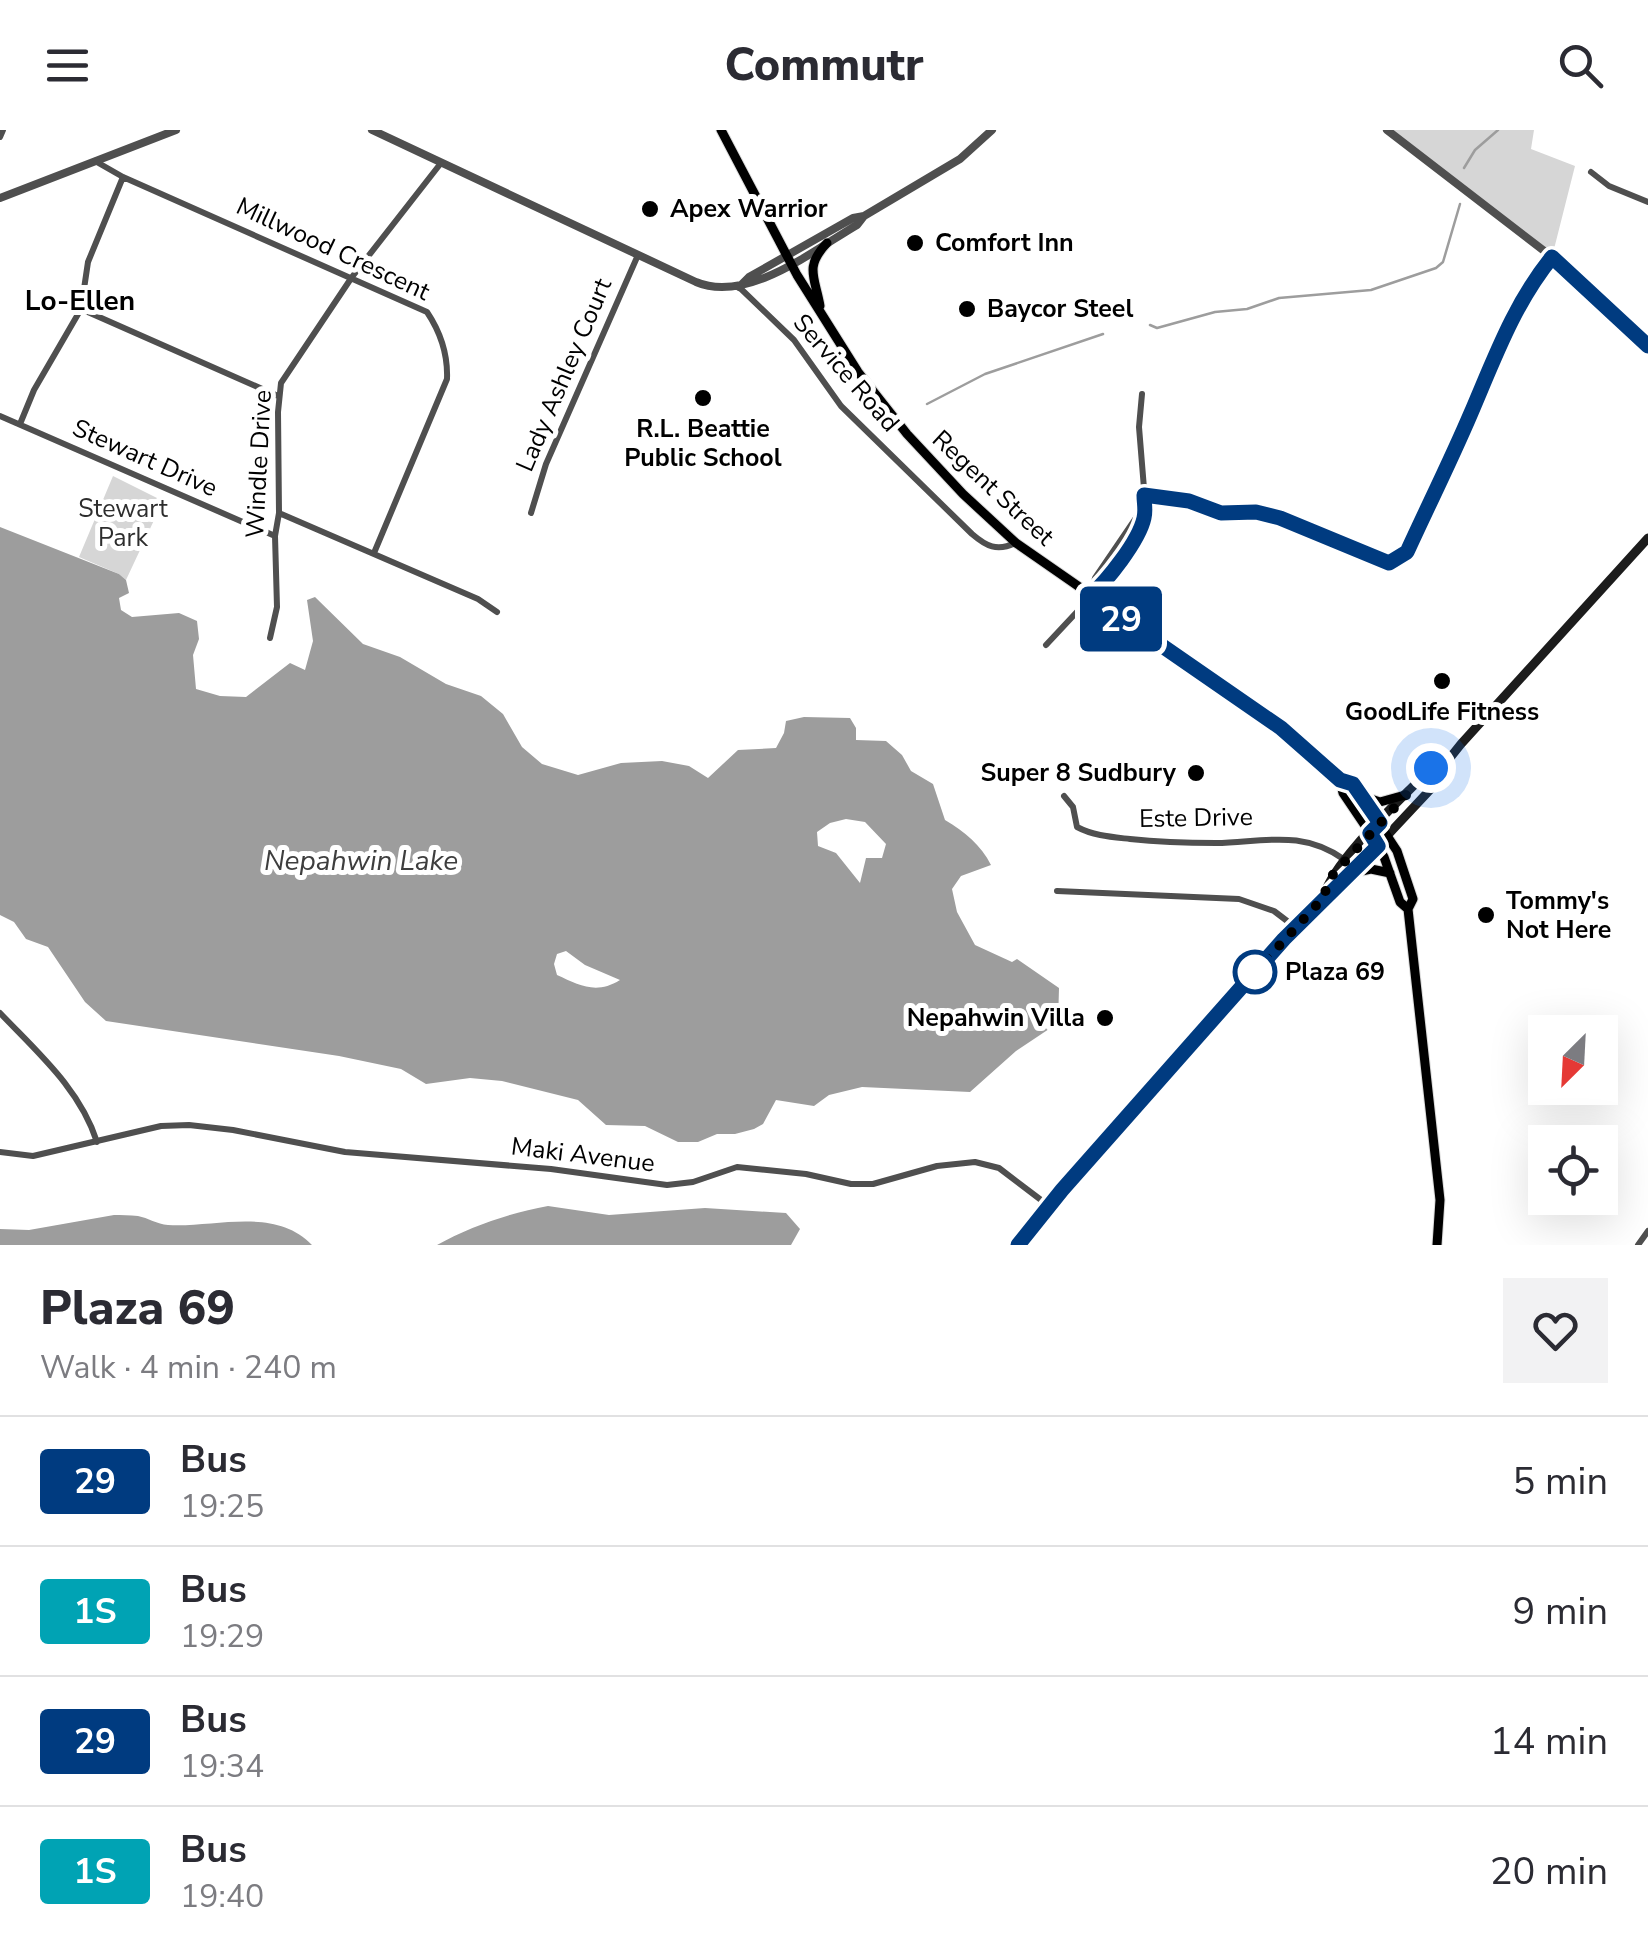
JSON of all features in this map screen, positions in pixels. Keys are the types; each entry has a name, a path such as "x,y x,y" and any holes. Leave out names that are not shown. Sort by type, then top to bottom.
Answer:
{"main road":[{"name":"Regent Street","path":"721,130 788,260 858,372 907,434 963,494 1016,542 1281,728 1340,780 1353,784 1388,835 1406,873 1413,900 1408,908 1440,1200 1437,1245"},
{"path":"822,314 811,268 826,243"},
{"path":"1323,898 1330,878 1345,860 1431,768 1444,764 1648,538"},
{"path":"1021,1244 1049,1206 1295,927 1442,777 1444,764"},
{"name":"Regent Street","path":"1340,780 1342,792 1378,846 1400,902 1408,908"},
{"path":"1361,795 1380,802 1405,796"},
{"path":"1352,873 1370,869 1390,873"}],"street":[{"path":"0,198 176,130"},
{"path":"372,130 705,286 724,290 739,287 749,278 826,243 960,159 992,130"},
{"path":"1387,130 1552,257 1648,346"},
{"name":"Millwood Crescent","path":"95,161 122,177 427,312 438,327 448,362 448,380 374,554"},
{"name":"Windle Drive","path":"270,638 277,608 278,396 292,362 441,162"},
{"path":"1592,172 1608,186 1648,202"},
{"path":"20,424 34,390 81,309 88,262 122,177"},
{"path":"788,260 853,218 864,216"},
{"name":"Lady Ashley Court","path":"530,513 546,464 638,255"},
{"name":"Service Road","path":"739,287 794,340 841,406 972,534 985,545 1000,549 1016,542"},
{"path":"81,309 278,396"},
{"path":"1046,645 1090,596 1095,578 1144,506 1139,427 1142,394"},
{"name":"Stewart Drive","path":"0,416 275,536"},
{"path":"279,513 478,599 497,612"},
{"name":"Este Drive","path":"1064,796 1078,826 1101,836 1218,843 1264,837 1305,841 1345,860"},
{"path":"1057,890 1238,900 1274,911 1295,927"},
{"path":"0,1013 66,1082 88,1113 97,1142"},
{"name":"Maki Avenue","path":"0,1152 33,1156 161,1126 189,1125 345,1152 551,1169 667,1185 693,1182 737,1167 873,1184 937,1166 975,1162 999,1168 1049,1206"},
{"path":"1638,1245 1648,1231"}],"green space":[{"path":"1387,130 1534,130 1531,149 1575,166 1552,257"},
{"name":"Stewart Park","path":"113,476 163,501 126,580 79,557"}],"water":[{"name":"Nepahwin Lake","path":"0,527 119,574 126,580 129,593 119,598 121,610 132,617 179,613 197,621 199,639 193,655 196,689 220,696 246,697 290,663 305,670 313,641 307,600 315,597 363,644 400,657 446,684 481,696 503,714 522,747 542,764 578,775 621,763 662,761 689,766 708,778 738,750 776,748 786,721 804,717 850,718 856,728 856,740 886,741 902,755 911,771 933,784 945,820 972,840 987,858 991,865 961,876 952,889 957,912 975,945 1012,962 1017,959 1059,988 1058,1023 1016,1051 970,1092 862,1087 829,1095 814,1106 776,1100 763,1124 754,1129 717,1134 698,1142 678,1142 645,1126 606,1125 578,1100 502,1081 470,1078 426,1084 401,1069 339,1056 106,1021 85,1002 48,947 26,939 14,922 0,915","holes":["846,819 865,822 886,844 882,858 866,858 860,883 836,853 818,846 817,832","566,951 585,965 620,980 595,988 557,975 557,954"]},
{"path":"548,1206 609,1215 705,1208 786,1213 800,1229 791,1245 437,1245 491,1221"},
{"path":"114,1215 138,1216 168,1225 262,1222 297,1233 312,1245 0,1245 0,1229 29,1230"}],"waterway":[{"path":"1464,168 1475,150 1498,130"},
{"path":"1150,325 1157,328 1215,312 1247,309 1279,298 1371,290 1436,268 1443,262 1460,204"},
{"path":"927,404 985,374 1103,334"}],"bus line":[{"name":"29","path":"1018,1245 1284,939 1378,846 1370,833 1380,823 1353,784 1340,780 1281,728 1090,596 1103,584 1141,527 1146,513 1144,495 1189,501 1221,513 1256,512 1280,518 1389,563 1407,552 1505,329 1528,287 1552,257 1648,346"}],"place":[{"name":"Apex Warrior","path":"650,209"},
{"name":"Comfort Inn","path":"915,243"},
{"name":"Baycor Steel","path":"967,309"},
{"name":"R.L. Beattie Public School","path":"703,398"},
{"name":"GoodLife Fitness","path":"1442,681"},
{"name":"Super 8 Sudbury","path":"1196,773"},
{"name":"Tommy's Not Here","path":"1486,915"},
{"name":"Plaza 69","path":"1255,972"},
{"name":"Nepahwin Villa","path":"1105,1018"}],"district":[{"name":"Lo-Ellen","path":"80,301"}],"route":[{"path":"1255,972 1323,898 1330,878 1431,768"}]}
